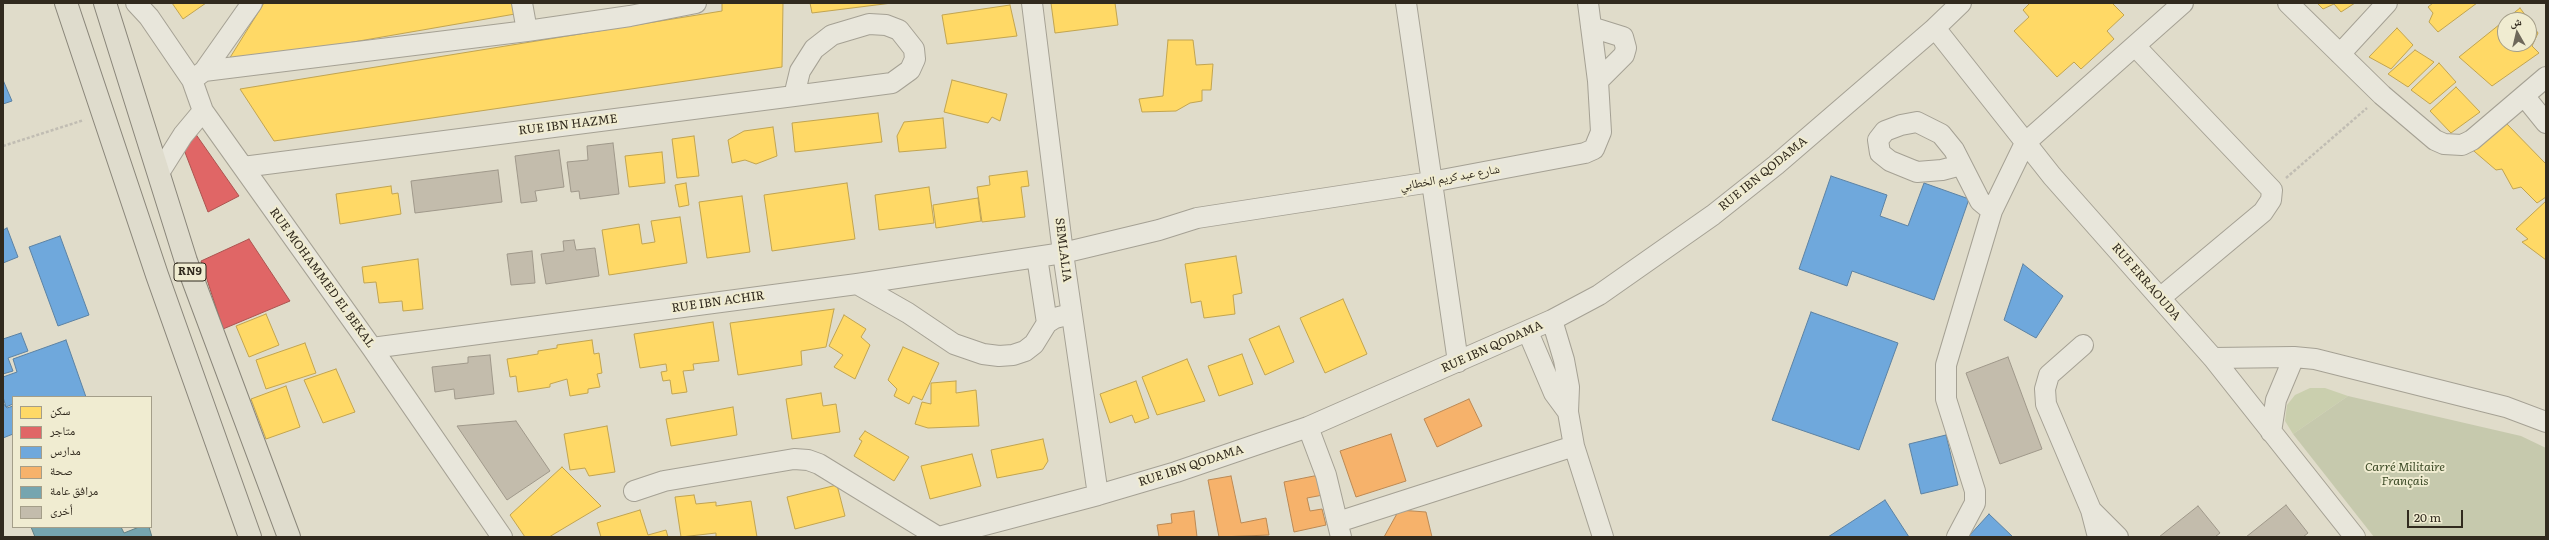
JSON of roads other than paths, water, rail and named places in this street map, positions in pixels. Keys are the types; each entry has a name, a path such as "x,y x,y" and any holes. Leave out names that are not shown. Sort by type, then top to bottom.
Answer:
{"main road":[{"name":"RN9","path":"66,3 157,274 250,537"},
{"name":"RN9","path":"105,3 186,260 289,537"}],"street":[{"path":"198,76 252,3"},
{"path":"522,3 527,31"},
{"path":"198,76 527,31 629,9 696,3"},
{"name":"SEMLALIA","path":"1032,3 1071,314 1098,496"},
{"path":"1406,3 1458,362"},
{"name":"شارع عبد كريم الخطابي","path":"1063,253 1160,230 1197,218 1432,182 1585,153 1594,149 1601,132 1598,81 1588,3"},
{"name":"RUE IBN QODAMA","path":"939,537 1098,496 1176,472 1308,426 1528,332 1552,320 1599,295 1713,215 1776,165 1935,28 1961,3"},
{"path":"1957,537 1975,503 1975,491 1946,399 1946,365 1992,211 2025,144 2183,3"},
{"path":"2288,3 2382,95 2435,140 2453,146 2462,145 2472,140 2525,98 2546,77"},
{"path":"2340,54 2387,3"},
{"name":"RUE MOHAMMED EL BEKAL","path":"143,10 198,76 203,111 372,348 502,537"},
{"name":"RUE IBN HAZME","path":"243,167 794,96 892,83 910,70 915,59 914,49 899,30 886,25 869,24 832,34 814,50 800,71 794,96"},
{"path":"1591,27 1623,37 1626,48 1624,55 1598,81"},
{"name":"RUE ERRAOUDA","path":"1935,28 2025,144 2213,358 2355,537"},
{"path":"2135,46 2272,190 2271,200 2263,212 2160,298"},
{"path":"2525,98 2546,122"},
{"path":"159,173 183,135 203,111"},
{"path":"1961,165 1980,201 1992,211"},
{"name":"RUE IBN ACHIR","path":"372,348 857,284 1063,253"},
{"path":"1037,257 1047,323"},
{"path":"857,284 908,313 954,344 983,354 1013,355 1025,351 1034,344 1047,323 1055,318 1071,314"},
{"path":"1552,320 1564,360 1569,387 1568,412 1574,446 1603,537"},
{"path":"1528,332 1554,392 1568,412"},
{"path":"2083,345 2049,375 2045,389 2046,404 2091,510 2098,537"},
{"path":"2271,432 2276,400 2294,357"},
{"path":"2213,358 2294,357 2315,359 2506,407 2546,422"},
{"path":"1308,426 1326,475 1340,529 1574,446"},
{"path":"634,491 664,481 794,459 808,460 819,464 939,537"},
{"path":"2091,510 2118,537"}],"park label":[{"name":"Carré Militaire Français","path":"2405,474"}]}
